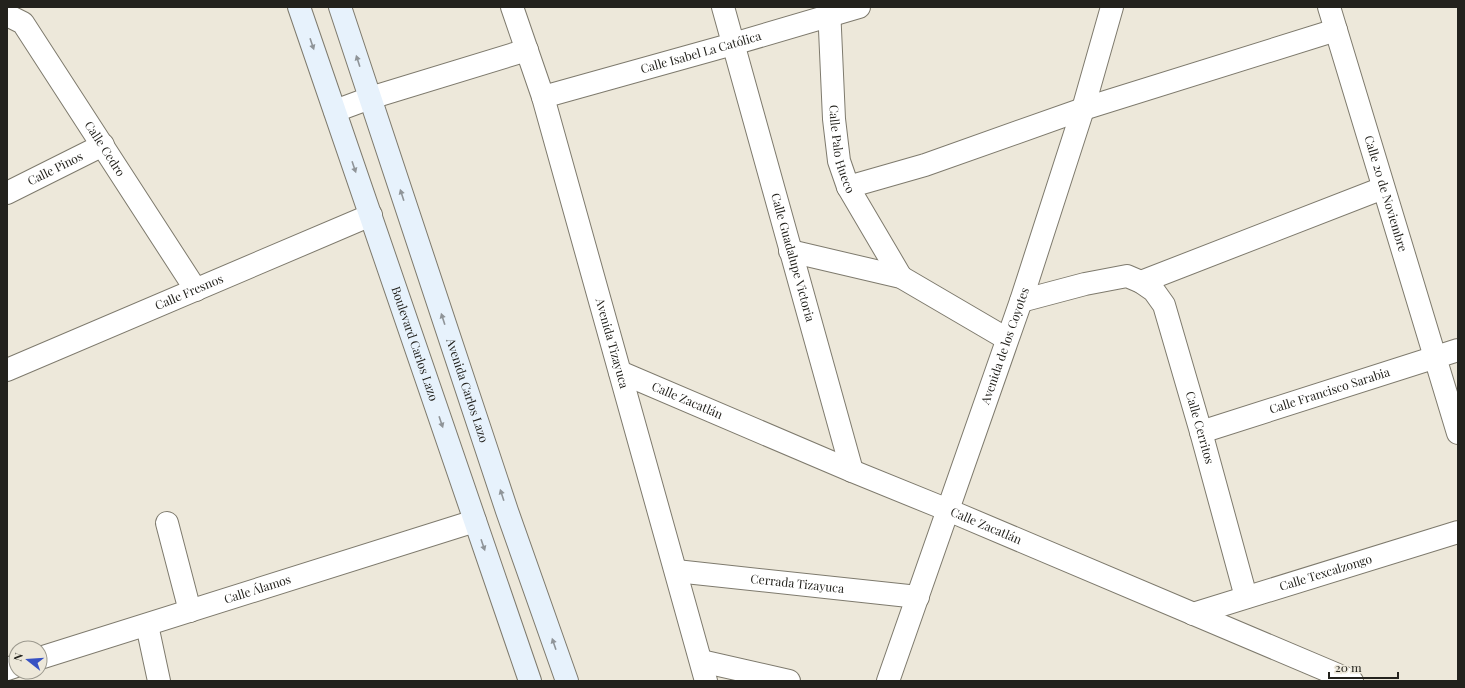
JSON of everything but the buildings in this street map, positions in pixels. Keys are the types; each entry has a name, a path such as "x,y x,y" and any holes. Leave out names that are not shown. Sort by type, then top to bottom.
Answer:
{"main road":[{"name":"Boulevard Carlos Lazo","path":"299,7 530,681"},
{"path":"340,7 370,98"},
{"name":"Avenida Carlos Lazo","path":"370,98 507,510 567,681"}],"street":[{"name":"Avenida Tizayuca","path":"512,7 543,97 703,671"},
{"name":"Calle Guadalupe Victoria","path":"723,7 852,471"},
{"name":"Calle Isabel La Católica","path":"543,97 733,44 829,11 859,7"},
{"name":"Avenida de los Coyotes","path":"888,681 1021,301 1083,109 1112,7"},
{"name":"Calle 20 de Noviembre","path":"1329,7 1434,358 1458,433"},
{"name":"Calle Palo Hueco","path":"829,11 834,120 839,161 848,187 901,277"},
{"name":"Calle Cedro","path":"7,15 23,23 196,290"},
{"path":"848,187 924,165 1083,109 1336,30"},
{"path":"335,111 370,98 527,50"},
{"name":"Calle Pinos","path":"7,193 103,145"},
{"path":"1021,301 1085,284 1134,279 1383,188"},
{"name":"Calle Fresnos","path":"7,370 371,215"},
{"path":"790,251 901,277 1007,339"},
{"name":"Calle Cerritos","path":"1134,279 1154,291 1164,305 1201,432 1246,597"},
{"name":"Calle Francisco Sarabia","path":"1201,432 1458,350"},
{"name":"Calle Zacatlán","path":"620,372 1352,681"},
{"name":"Calle Álamos","path":"48,656 475,521"},
{"path":"167,523 190,611"},
{"name":"Calle Texcalzongo","path":"1193,614 1458,532"},
{"name":"Cerrada Tizayuca","path":"676,571 918,597"},
{"path":"147,625 159,681"},
{"path":"703,671 789,681"}]}
